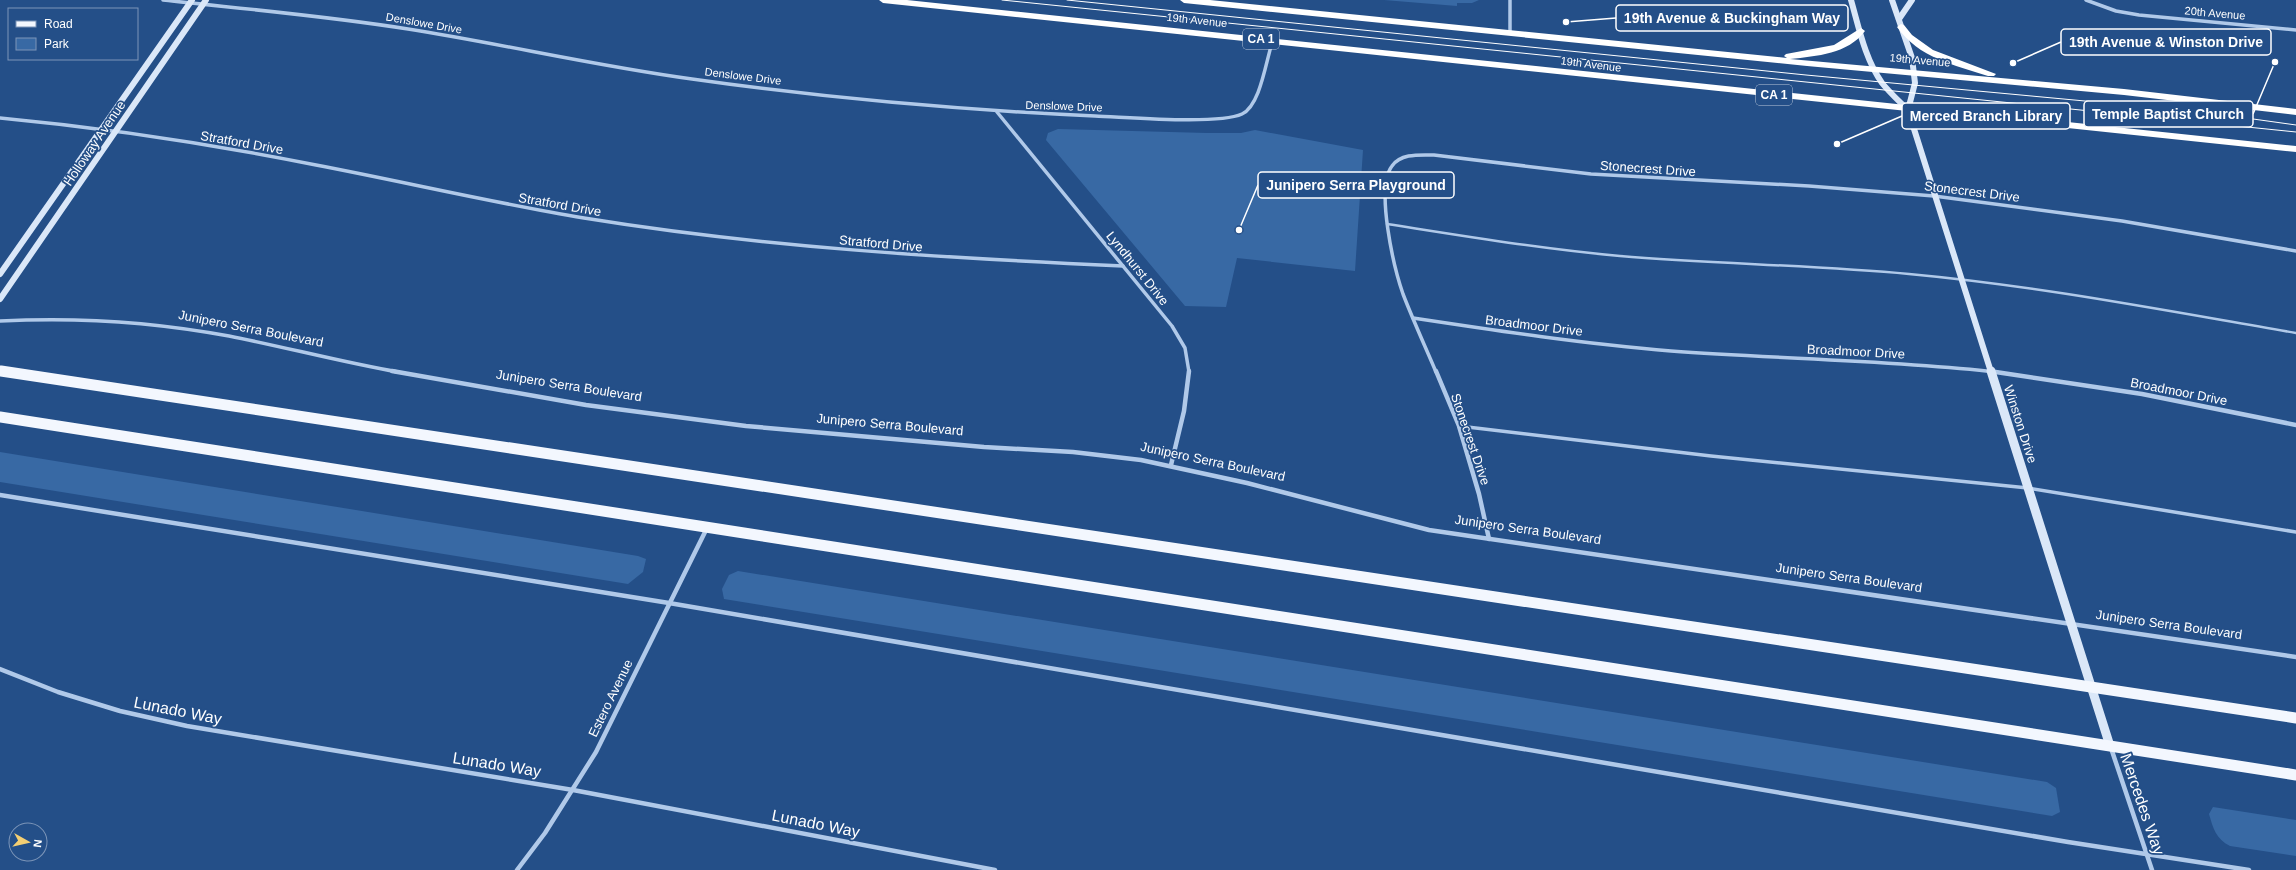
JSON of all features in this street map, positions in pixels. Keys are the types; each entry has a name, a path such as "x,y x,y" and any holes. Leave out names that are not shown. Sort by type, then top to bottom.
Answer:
{"highway":[{"name":"19th Avenue","path":"883,0 1273,40 1908,110 2296,149"},
{"name":"19th Avenue","path":"1184,0 1874,69 1913,71 2013,81 2296,112"},
{"path":"1900,23 1913,41 1930,52 2013,81"},
{"path":"1764,58 1832,49 1850,41 1860,30"}],"main road":[{"path":"0,371 2296,718"},
{"path":"0,417 2296,775"}],"street":[{"name":"Denslowe Drive","path":"163,0 204,2 333,18 408,29 617,68 750,86 997,112 1142,118 1231,118 1246,112 1254,104 1273,40"},
{"path":"1510,0 1510,33"},
{"name":"Winston Drive","path":"1851,0 1874,69 1884,86 1908,110 1934,196 2110,746"},
{"path":"1892,0 1912,58 1915,83 1908,110"},
{"path":"1900,23 1912,0"},
{"name":"20th Avenue","path":"2086,0 2110,9 2139,15 2296,30"},
{"name":"Holloway Avenue","path":"0,274 191,1"},
{"name":"Holloway Avenue","path":"0,299 204,2"},
{"name":"Lyndhurst Drive","path":"997,112 1172,326 1181,340 1187,355 1189,372 1188,388 1171,465"},
{"name":"Stratford Drive","path":"0,118 101,128 276,157 469,198 577,217 674,231 853,251 939,258 1123,266"},
{"name":"Stonecrest Drive","path":"1489,539 1479,494 1459,426 1413,318 1395,270 1387,224 1385,182 1392,165 1399,159 1420,153 1591,174 1809,186 1934,196 2122,221 2296,251"},
{"name":"Broadmoor Drive","path":"1413,318 1502,331 1661,350 1871,362 1990,371 2105,387 2296,424"},
{"name":"Junipero Serra Boulevard","path":"0,321 106,321 228,336 385,370 586,405 746,426 969,446 1108,455 1171,465 1410,526 1489,539 2296,657"},
{"path":"0,495 669,602 2147,855 2249,870"},
{"name":"Estero Avenue","path":"517,870 573,790 596,752 707,527"},
{"name":"Lunado Way","path":"0,669 58,692 120,711 187,726 573,790 995,870"},
{"name":"Mercedes Way","path":"2110,746 2152,870"}],"lane":[{"path":"1387,224 1532,246 1618,256 1833,268 1961,279 2085,295 2296,333"},
{"path":"1459,426 1704,455 2028,488 2296,532"}],"green space":[{"path":"1384,0 1479,0 1472,3 1457,3 1457,6"},
{"path":"1058,129 1207,133 1241,133 1255,130 1363,150 1355,271 1237,258 1226,307 1185,306 1046,140 1048,133"},
{"path":"0,452 638,556 646,559 643,572 628,584 0,482"},
{"path":"738,571 2047,782 2056,788 2060,812 2052,816 724,599 722,589 729,575"},
{"path":"2213,807 2296,820 2296,856 2230,846 2221,840 2214,828 2209,814"}],"tram line":[{"path":"1002,0 2296,132"},
{"path":"1067,0 1806,75 2203,112 2296,125"}],"place":[{"name":"19th Avenue & Buckingham Way","path":"1566,22"},
{"name":"Temple Baptist Church","path":"2275,62"},
{"name":"19th Avenue & Winston Drive","path":"2013,63"},
{"name":"Merced Branch Library","path":"1837,144"},
{"name":"Junipero Serra Playground","path":"1239,230"}]}
